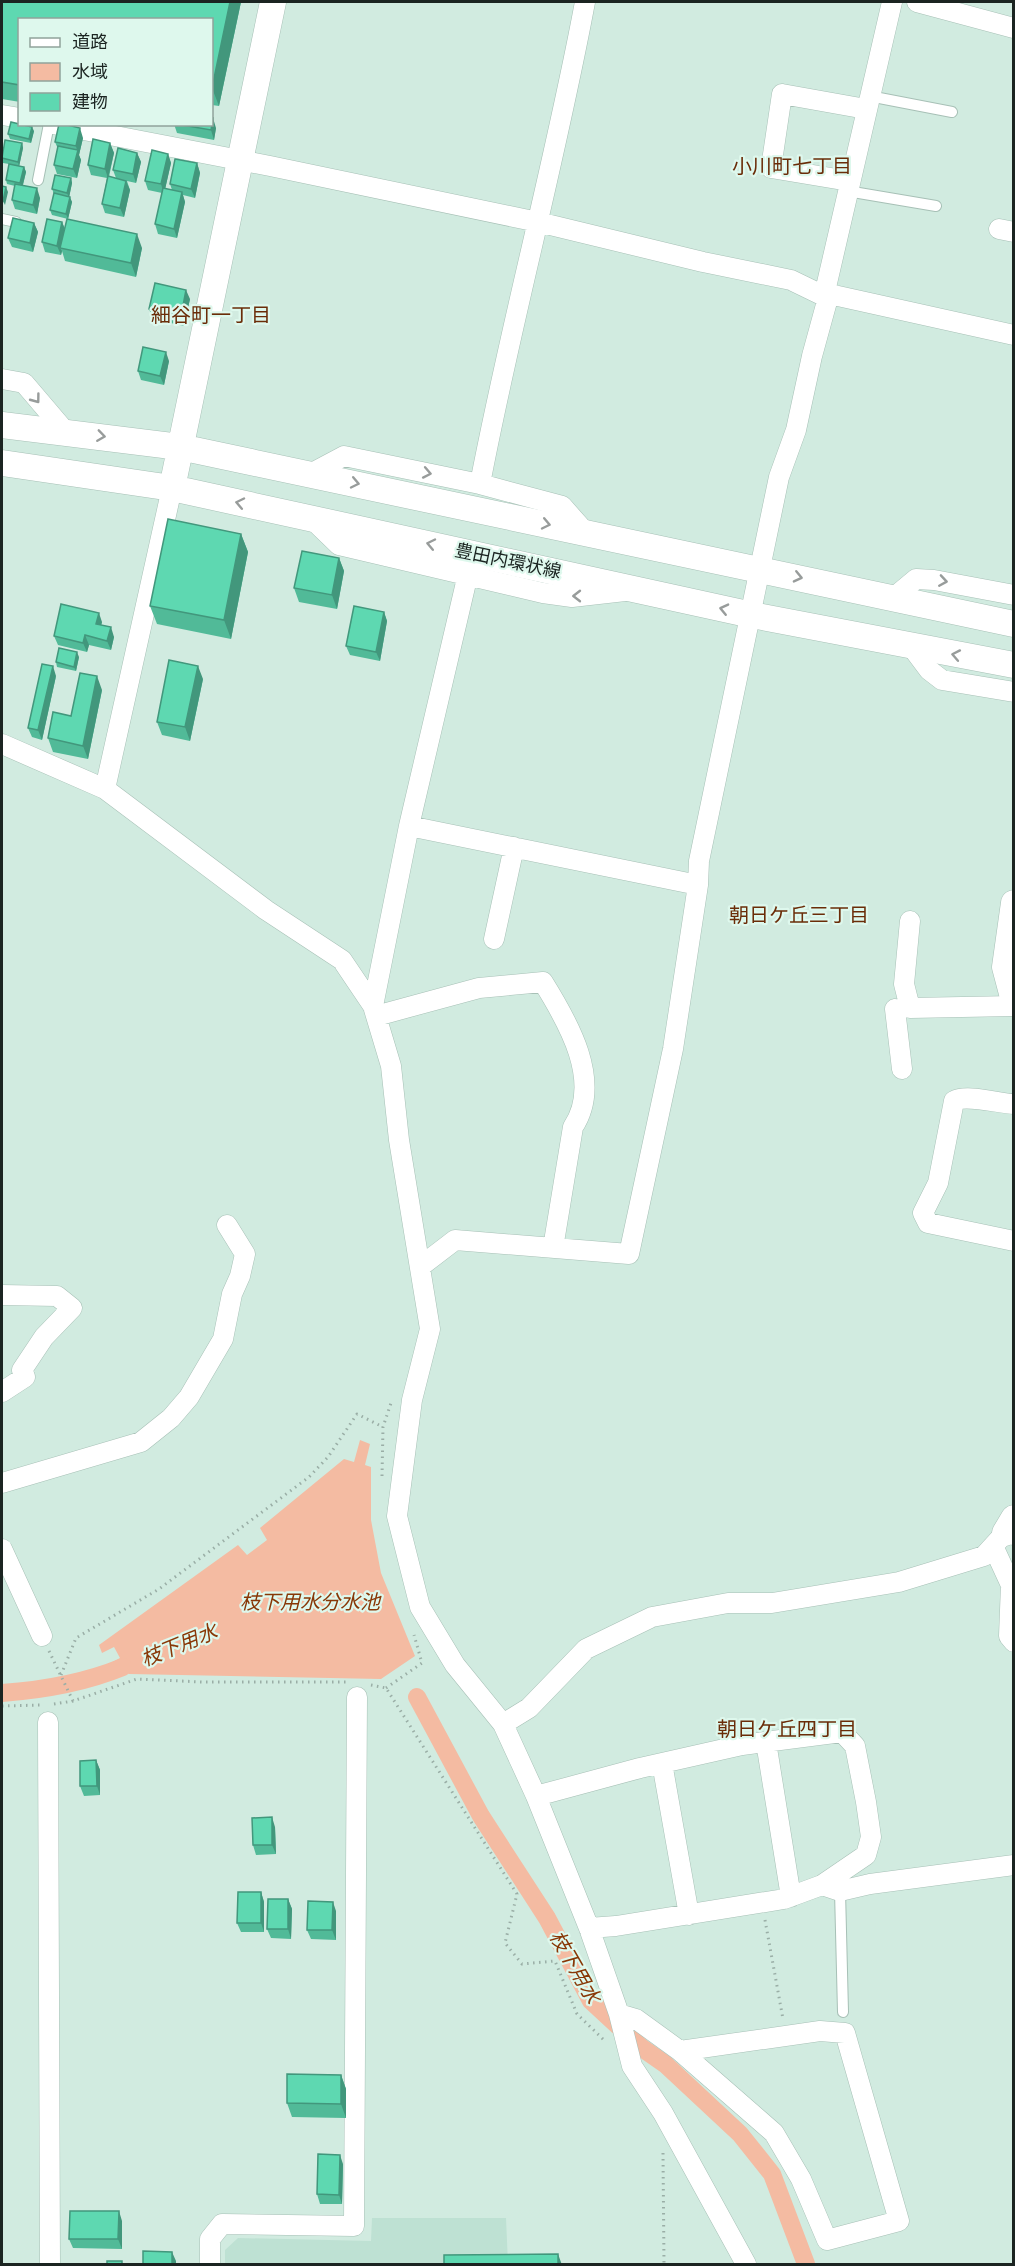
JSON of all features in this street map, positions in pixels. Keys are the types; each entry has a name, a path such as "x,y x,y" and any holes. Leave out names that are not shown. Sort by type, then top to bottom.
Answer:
{"street":[{"path":"105,789 172,488 273,2"},
{"path":"480,484 568,93 585,2"},
{"path":"421,1266 455,1240 629,1254 673,1049 698,885 699,861 752,615 759,568 779,477 796,430 848,186 892,2"},
{"path":"917,2 1014,28"},
{"path":"848,186 771,168 782,94 868,102"},
{"path":"2,115 18,118"},
{"path":"61,126 538,222 703,262 791,280 826,295 1014,335"},
{"path":"2,379 24,383 64,430"},
{"path":"2,425 64,430 180,447 312,473 1014,624"},
{"path":"312,473 344,456 480,484 562,506 585,532"},
{"name":"豊田内環状線","path":"2,463 172,488 752,615 1014,665"},
{"path":"309,518 339,545 543,593 572,597 635,589"},
{"path":"375,1011 409,826 468,574"},
{"path":"892,599 916,579 946,582 1014,595"},
{"path":"911,646 929,670 942,680 1014,692"},
{"path":"2,744 105,789 266,910 342,960 375,1011 391,1066 399,1140 430,1329 412,1400 398,1516 420,1607 455,1665 503,1724 536,1796 589,1928 620,2018 632,2066 663,2113 746,2265"},
{"path":"409,826 698,885"},
{"path":"494,939 514,847"},
{"path":"1014,903 1010,957 1005,967 1014,1001"},
{"path":"902,1069 896,1009 904,984 910,921"},
{"path":"375,1011 479,988 543,982 565,1018 586,1077 582,1114 573,1127 553,1248"},
{"path":"896,1009 1014,1006"},
{"path":"1014,1104 962,1096 954,1101 938,1183 923,1213 928,1222 1014,1241"},
{"path":"2,1483 141,1442 171,1418 189,1396 223,1339 232,1294 240,1276 244,1254 227,1225"},
{"path":"2,1295 57,1296 72,1308 44,1337 22,1370 25,1377 2,1392"},
{"path":"503,1724 529,1707 586,1649 652,1617 728,1603 772,1603 899,1582 984,1556 1006,1533"},
{"path":"1006,1533 1011,1585 1009,1636 1014,1642"},
{"path":"2,1549 42,1636"},
{"path":"210,2265 210,2239 222,2224 354,2226 358,1688"},
{"path":"48,1722 50,2265"},
{"path":"536,1796 662,1763 766,1742 842,1732 855,1746 871,1837 866,1856 831,1888"},
{"path":"766,1742 791,1897"},
{"path":"662,1763 689,1915"},
{"path":"589,1928 762,1903 831,1888 1014,1866"},
{"path":"620,2018 636,2019 680,2051 774,2133 801,2179 827,2240 899,2221 845,2033 820,2031 680,2051"}],"lane":[{"path":"868,102 952,112"},
{"path":"38,180 51,126"},
{"path":"848,186 936,206"},
{"path":"2,219 16,222"},
{"path":"831,1888 843,2012"}],"path":[{"path":"382,1479 383,1427 395,1394"},
{"path":"61,1675 76,1638 159,1589 309,1477 328,1457 357,1414 383,1427"},
{"path":"2,1706 73,1701 137,1678 386,1688 423,1663 413,1634"},
{"path":"57,1668 73,1701"},
{"path":"386,1688 517,1894 505,1943 522,1964 555,1961 577,2014 608,2044"},
{"path":"762,1903 786,2036"},
{"path":"663,2148 664,2265"}],"shaded area":[{"path":"372,2218 506,2218 508,2264 225,2264 225,2250 238,2238 371,2241"}],"water":[{"name":"枝下用水分水池","path":"360,1440 370,1444 365,1465 371,1467 371,1520 381,1573 415,1656 381,1679 129,1674 127,1672 105,1682 99,1669 120,1658 114,1647 102,1653 99,1645 238,1545 247,1555 267,1540 260,1528 344,1459 354,1462"}],"building":[{"path":"2,2 230,2 213,83 213,18 18,18 18,85 2,82"},
{"path":"11,122 18,124 18,126 32,127 29,139 8,134"},
{"path":"59,126 80,128 76,146 55,142"},
{"path":"188,126 212,126 211,130"},
{"path":"93,139 110,143 105,169 88,165"},
{"path":"5,140 22,143 18,162 2,158"},
{"path":"58,146 78,150 73,169 54,165"},
{"path":"118,148 137,153 133,174 113,170"},
{"path":"152,150 168,154 161,184 145,181"},
{"path":"175,159 197,163 191,189 170,184"},
{"path":"9,164 24,167 20,183 6,180"},
{"path":"55,175 71,178 67,193 52,189"},
{"path":"108,176 126,181 120,208 102,204"},
{"path":"15,184 37,188 33,205 12,200"},
{"path":"2,186 6,187 3,201 2,200"},
{"path":"163,188 182,192 174,229 155,224"},
{"path":"54,193 70,197 66,214 50,210"},
{"path":"13,218 34,223 30,243 8,238"},
{"path":"47,219 62,222 57,246 42,242"},
{"path":"67,219 137,234 131,263 60,248"},
{"path":"155,283 186,290 181,316 149,309"},
{"path":"143,347 166,352 160,376 138,371"},
{"path":"168,519 241,534 224,620 150,606"},
{"path":"302,551 339,558 332,595 294,588"},
{"path":"61,604 99,613 96,624 111,627 107,641 85,635 83,643 54,636"},
{"path":"354,606 384,612 376,652 346,646"},
{"path":"59,648 77,652 74,667 56,662"},
{"path":"169,660 198,666 185,727 157,722"},
{"path":"42,664 53,666 38,730 28,728"},
{"path":"80,673 97,676 83,746 48,738 53,712 71,716"},
{"path":"96,1760 97,1786 80,1786 80,1761"},
{"path":"272,1817 272,1845 253,1845 252,1818"},
{"path":"238,1892 261,1892 261,1923 237,1923"},
{"path":"268,1899 288,1899 288,1929 267,1929"},
{"path":"308,1901 333,1902 332,1930 307,1930"},
{"path":"287,2074 341,2075 341,2104 287,2103"},
{"path":"318,2154 340,2155 339,2195 317,2194"},
{"path":"70,2211 119,2211 118,2239 69,2239"},
{"path":"143,2251 172,2252 172,2265 143,2265"},
{"path":"558,2254 558,2265 444,2265 444,2255"},
{"path":"107,2261 122,2261 122,2265 107,2265"}],"waterway":[{"name":"枝下用水","path":"2,1693 63,1685 123,1667"},
{"name":"枝下用水","path":"417,1697 481,1816 547,1918 591,2001 642,2048 665,2064 740,2134 772,2174 806,2264"}],"district":[{"name":"小川町七丁目","path":"792,166"},
{"name":"細谷町一丁目","path":"211,315"},
{"name":"朝日ケ丘三丁目","path":"799,915"},
{"name":"朝日ケ丘四丁目","path":"787,1729"}]}
